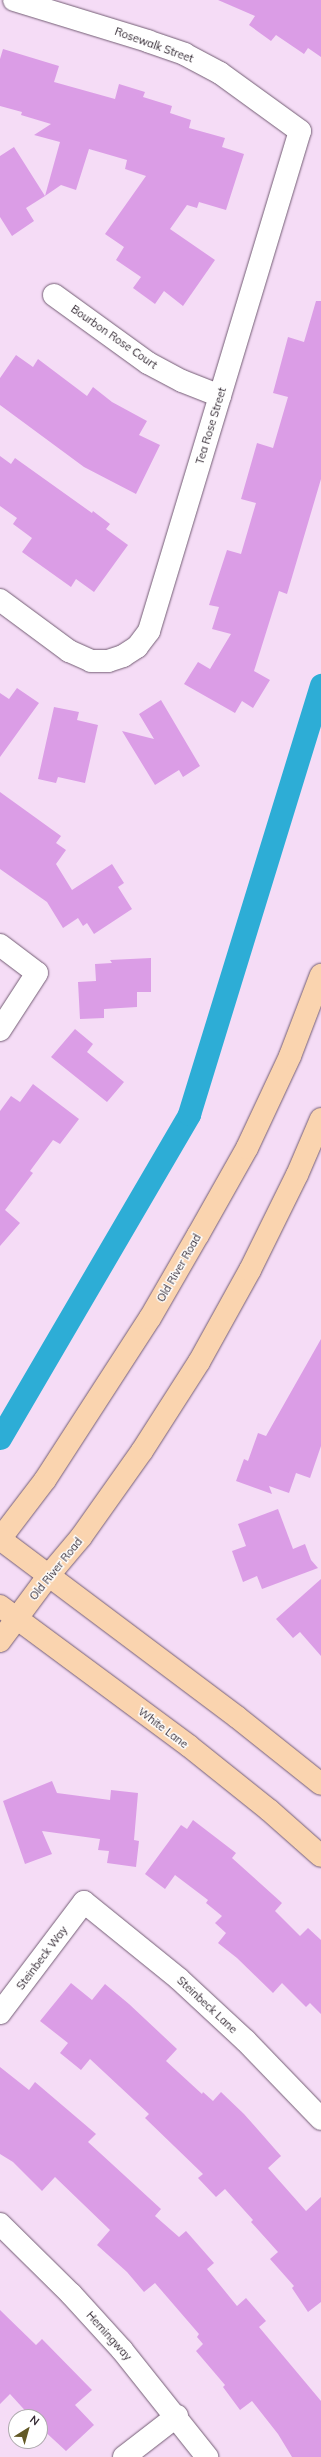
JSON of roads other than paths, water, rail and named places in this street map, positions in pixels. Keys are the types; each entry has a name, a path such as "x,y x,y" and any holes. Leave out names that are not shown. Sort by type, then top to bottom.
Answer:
{"main road":[{"name":"Old River Road","path":"0,1539 45,1480 150,1318 198,1235 260,1120 290,1056 321,975"},
{"name":"Old River Road","path":"0,1641 8,1612 49,1575 81,1537 138,1457 199,1362 250,1270 297,1175 321,1119"},
{"path":"0,1539 321,1784"},
{"name":"White Lane","path":"8,1612 189,1746 269,1810 321,1856"}],"street":[{"name":"Rosewalk Street","path":"14,0 148,41 185,54 220,73 300,131"},
{"name":"Tea Rose Street","path":"0,600 69,651 92,661 108,661 123,656 137,647 149,631 300,131"},
{"name":"Bourbon Rose Court","path":"54,295 148,363 182,381 220,396"},
{"path":"0,945 37,973 0,1030"},
{"name":"Steinbeck Way","path":"0,2013 84,1902"},
{"name":"Steinbeck Lane","path":"84,1902 179,1979 246,2041 321,2119"},
{"name":"Hemingway","path":"0,2224 71,2294 122,2350 177,2416 207,2457"},
{"path":"124,2457 177,2416"}],"waterway":[{"path":"0,1438 189,1114 321,685"}]}
